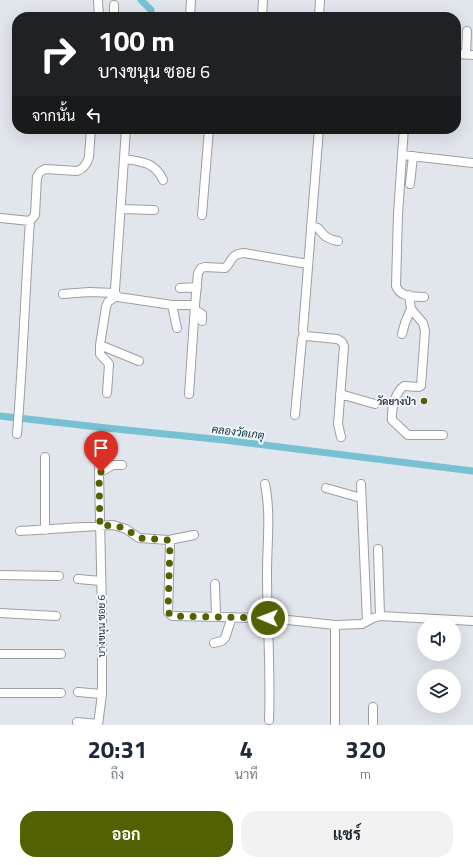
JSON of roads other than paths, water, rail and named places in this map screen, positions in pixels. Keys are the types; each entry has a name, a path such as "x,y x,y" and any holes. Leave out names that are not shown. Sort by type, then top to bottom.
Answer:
{"street":[{"path":"98,0 99,12"},
{"path":"190,12 191,0"},
{"path":"262,12 263,0"},
{"path":"319,12 320,0"},
{"path":"114,5 114,12"},
{"path":"467,31 469,55"},
{"path":"17,434 30,221 35,215 36,184 39,174 45,169 77,171 82,169 88,162 91,134"},
{"path":"107,393 109,364 100,354 100,345 106,307 108,302 116,294 126,134"},
{"path":"202,215 209,134"},
{"path":"295,415 302,339 304,334 303,330 319,134"},
{"path":"404,134 398,214 396,286 400,293 424,297"},
{"path":"402,155 473,163"},
{"path":"410,184 413,156"},
{"path":"124,159 150,164 157,169 163,180"},
{"path":"121,209 154,210"},
{"path":"0,218 30,221"},
{"path":"311,226 318,228 328,238 338,241"},
{"path":"189,394 198,273 201,268 224,268 230,259 238,254 308,264"},
{"path":"180,288 197,287"},
{"path":"63,294 89,292 116,294 120,298 195,307 202,314 202,321"},
{"path":"402,334 411,309 409,295"},
{"path":"172,305 178,328"},
{"path":"411,309 423,323 425,331 421,386 404,386 400,388 392,412 392,420 408,435 443,435"},
{"path":"304,334 306,336 337,339 341,340 343,343 338,424 341,438"},
{"path":"100,345 139,361"},
{"path":"340,394 376,404"},
{"name":"บางขนุน ซอย 6","path":"98,725 102,694 100,453 104,450 113,452"},
{"path":"45,457 45,530"},
{"path":"99,473 113,465 122,465"},
{"path":"265,484 268,498 269,720"},
{"path":"361,484 366,621"},
{"path":"326,488 361,498"},
{"path":"20,531 114,525 126,529 139,538 169,540 194,536"},
{"path":"169,540 168,612 172,616 268,618 335,625 362,624 380,616 473,621"},
{"path":"378,549 380,616"},
{"path":"0,575 59,576"},
{"path":"78,579 101,580"},
{"path":"216,584 216,617"},
{"path":"0,613 56,616"},
{"path":"214,643 225,638 232,617"},
{"path":"335,625 335,725"},
{"path":"0,654 61,654"},
{"path":"78,692 102,694"},
{"path":"0,693 61,693"},
{"path":"373,707 373,725"},
{"path":"77,722 98,725"}],"waterway":[{"path":"141,0 151,10"},
{"name":"คลองวัดเกตุ","path":"0,416 224,440 473,471"}],"place":[{"name":"วัดยางป่า","path":"424,401"}]}
